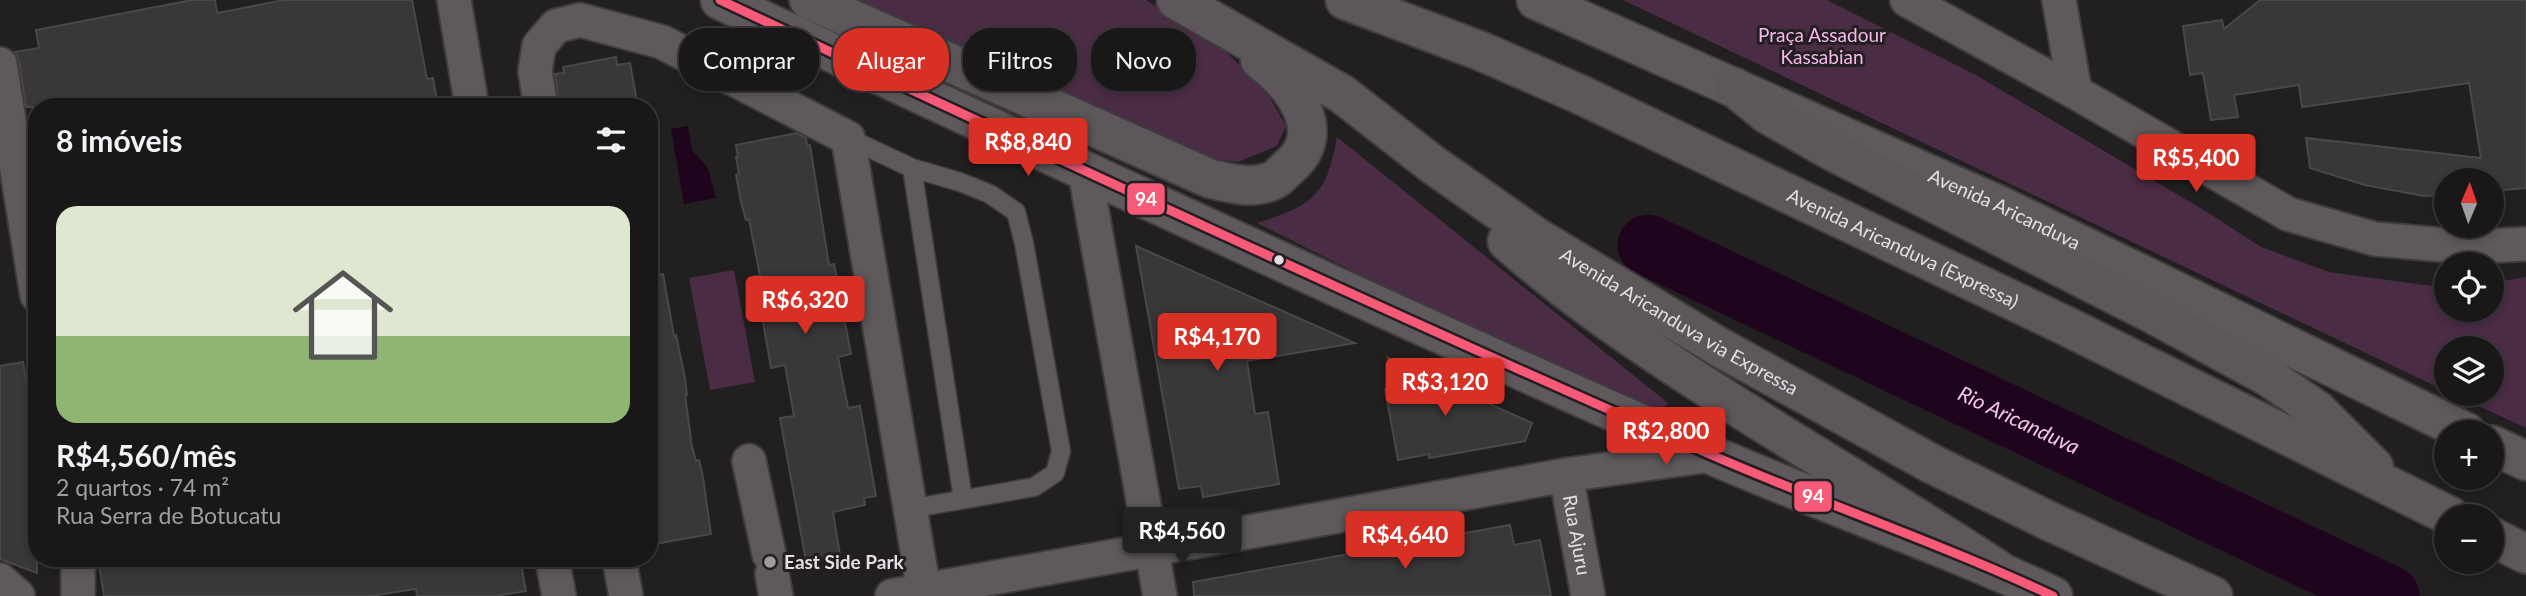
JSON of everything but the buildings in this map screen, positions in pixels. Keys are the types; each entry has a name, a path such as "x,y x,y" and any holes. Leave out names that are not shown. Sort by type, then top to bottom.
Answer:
{"highway":[{"path":"809,0 1211,179 1244,186 1271,182 1295,161 1308,138 1307,115 1276,72 1212,22"},
{"name":"Avenida Aricanduva via Expressa","path":"1176,0 1342,94 1433,164 1536,237 1719,347 1932,464 2213,596"},
{"name":"Avenida Aricanduva (Expressa)","path":"1345,0 1483,52 1591,100 2060,323 2434,508"},
{"path":"1734,87 1767,114 1832,151 2153,314 2267,376 2317,411 2398,491"},
{"path":"1433,164 1493,227 1538,269 1620,330 1754,418 1997,569"},
{"path":"2504,543 2526,554"}],"main road":[{"path":"720,0 1085,172 1711,455 1883,526 1997,569 2053,596"},
{"name":"Avenida Aricanduva","path":"1536,0 2001,206 2441,420"},
{"path":"2504,451 2526,461"}],"street":[{"path":"454,0 470,98"},
{"path":"1907,0 2288,214 2375,239 2468,247 2526,244"},
{"path":"2059,0 2075,92"},
{"path":"540,98 535,71 538,46 556,26 580,20 662,42 848,138 924,591"},
{"path":"0,64 28,239"},
{"path":"1085,172 1160,596"},
{"path":"892,596 1566,475 1711,455"},
{"path":"750,461 772,575"},
{"name":"Rua Ajuru","path":"1566,475 1588,596"},
{"path":"78,567 78,596"},
{"path":"554,567 559,596"},
{"path":"621,567 626,596"},
{"path":"0,580 18,596"}],"lane":[{"path":"848,138 912,168 990,194 1016,212 1024,243 1061,450 1055,473 1034,486 909,509"},
{"path":"912,168 963,499"}],"green space":[{"path":"852,0 1146,0 1192,28 1091,28 1091,91 1196,91 1196,30 1217,43 1266,91 1286,126 1277,146 1238,162 1205,158 1055,91 1077,91 1077,28 963,28 963,50 949,43 949,28 915,28"},
{"name":"Praça Assadour Kassabian","path":"1623,0 1827,0 1976,75 2261,247 2329,272 2434,286 2434,322 2504,322 2504,281 2526,277 2526,428 2479,406 2504,406 2504,336 2434,336 2434,385"},
{"path":"1337,137 1668,403 1655,419 1515,353 1257,223 1292,210 1314,196 1328,173"},
{"path":"734,270 755,382 710,390 689,278"}],"shaded area":[{"path":"688,126 692,150 708,168 716,198 684,204 671,129"}],"waterway":[{"name":"Rio Aricanduva","path":"1648,245 2389,596"}],"transit line":[{"name":"94","path":"720,0 1212,230 1583,398 1750,471 1967,558 2053,596"}],"place":[{"name":"East Side Park","path":"770,562"}]}
